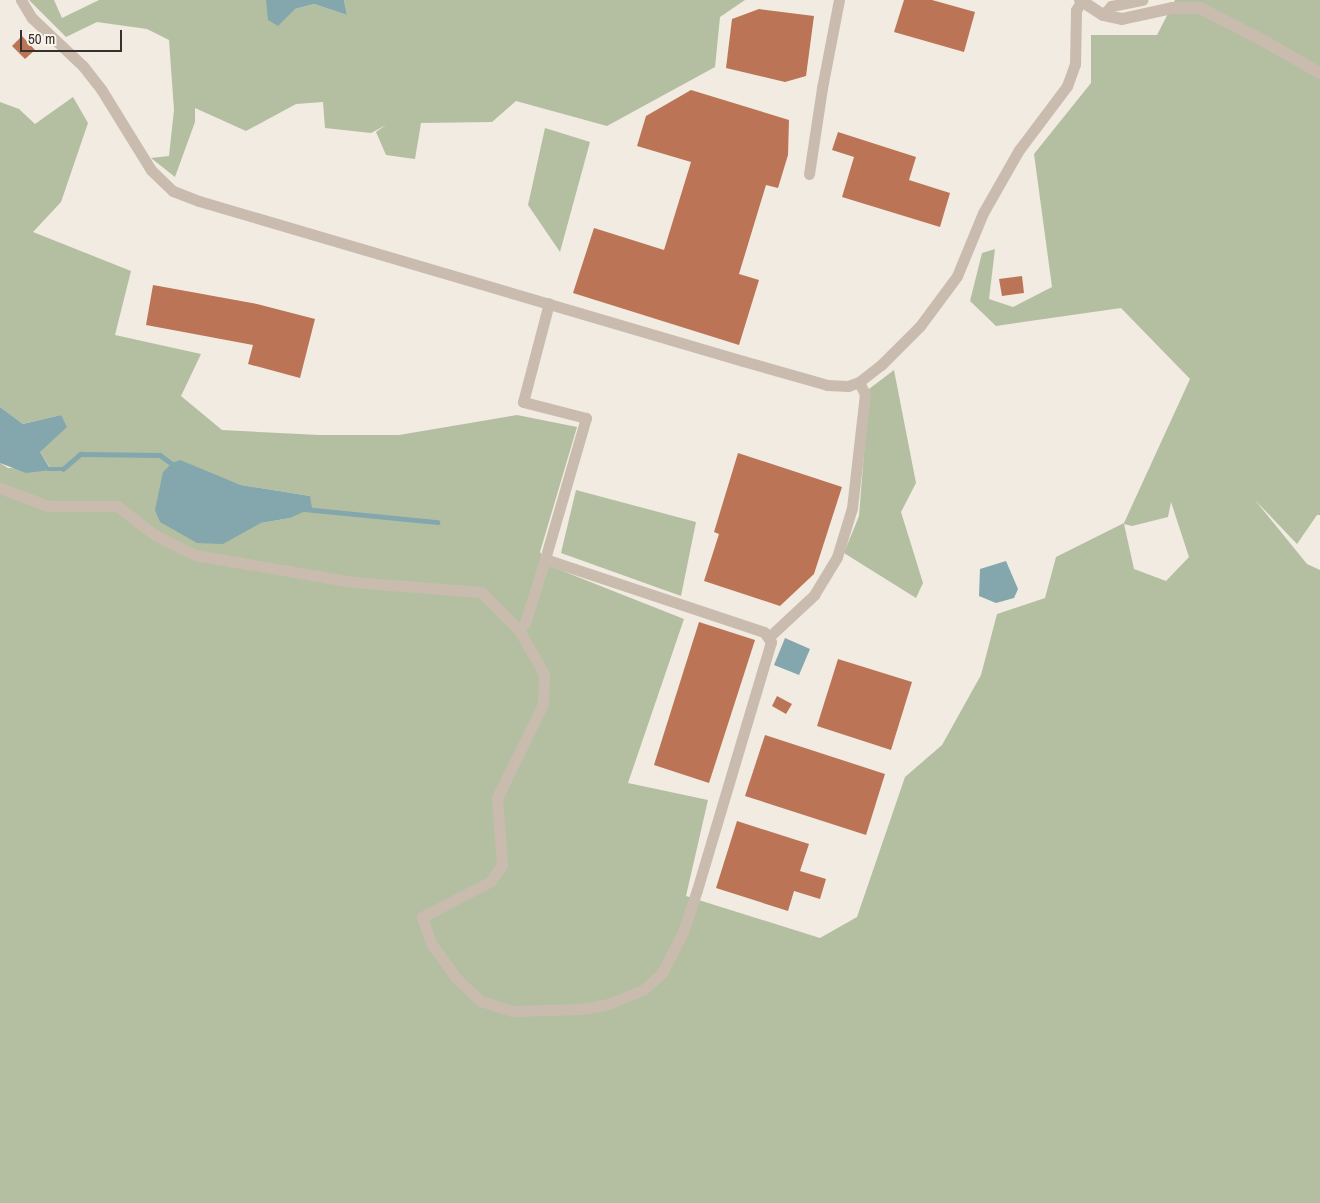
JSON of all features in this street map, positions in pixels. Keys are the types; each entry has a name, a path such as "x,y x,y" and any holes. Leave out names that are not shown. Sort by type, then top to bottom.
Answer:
{"street":[{"path":"21,0 32,18 83,66 101,89 151,170 173,191 199,201 827,385 848,386 859,382 881,365 920,326 957,276 983,213 1019,150 1068,86 1075,64 1076,10 1081,1 1103,14 1122,20 1172,8 1200,8 1320,73"},
{"path":"810,174 822,88 839,0"},
{"path":"1103,14 1111,6 1142,0"},
{"path":"519,630 525,623 586,418 523,402 549,303"},
{"path":"769,637 814,595 837,557 852,508 865,394 859,382"},
{"path":"0,488 48,506 117,506 155,535 195,555 352,582 481,592 519,630 544,674 543,704 497,798 502,865 491,881 422,917 431,943 456,979 481,1001 512,1011 581,1009 608,1004 643,990 662,973 682,932 698,890 771,642 764,632 545,559"}],"green space":[{"path":"29,0 54,0 62,18 99,0 266,0 295,9 314,4 347,15 344,0 745,0 720,17 715,67 607,126 516,101 492,122 421,123 415,159 386,155 376,132 386,125 371,133 325,128 323,102 296,104 246,131 195,108 195,122 175,177 151,158 169,156 174,110 169,40 147,29 97,22 66,37"},
{"path":"1175,0 1320,0 1320,515 1317,515 1297,544 1255,500 1307,564 1320,570 1320,1203 0,1203 0,463 8,468 51,469 40,452 61,415 23,424 0,407 0,102 19,109 35,124 73,97 88,123 61,202 33,232 131,271 115,335 201,354 181,396 222,430 319,435 399,435 517,415 577,427 540,552 550,566 684,619 628,783 708,800 686,896 820,938 857,917 905,777 942,745 981,675 997,614 1045,598 1056,557 1124,523 1190,379 1121,308 996,326 970,301 982,253 995,249 989,299 1013,307 1052,287 1034,154 1091,83 1091,35 1157,35","holes":["180,461 241,485 310,496 290,518 261,523","1171,502 1189,557 1166,581 1134,569 1124,524 1132,526 1168,517"]},
{"path":"545,128 590,142 560,252 528,205"},
{"path":"894,370 916,483 901,512 923,583 916,598 844,553 859,516 869,389"},
{"path":"576,490 696,522 681,596 561,553"}],"water":[{"path":"266,0 344,0 347,15 314,4 295,9 278,26 268,20"},
{"path":"0,407 23,424 61,415 67,427 40,452 51,470 26,473 0,463"},
{"path":"180,460 241,485 310,496 312,508 290,518 261,523 223,544 197,543 160,522 155,510 163,472 172,463"},
{"path":"1006,561 1018,589 1014,598 996,603 979,596 980,569"},
{"path":"785,638 810,649 799,675 774,665"}],"building":[{"path":"904,0 932,0 975,12 964,52 894,32"},
{"path":"759,9 814,16 806,76 785,82 726,68 732,19"},
{"path":"22,36 35,50 25,59 12,46"},
{"path":"691,90 789,120 788,155 778,188 766,185 739,274 759,280 739,345 573,293 594,228 664,250 691,162 637,146 646,116"},
{"path":"838,132 916,157 909,180 950,193 940,227 842,197 854,157 832,150"},
{"path":"1022,276 1024,293 1002,296 999,279"},
{"path":"153,285 257,304 315,319 300,378 248,364 253,345 146,325"},
{"path":"738,453 842,487 814,574 780,606 704,581 719,534 714,532"},
{"path":"699,622 755,640 709,783 654,765"},
{"path":"838,659 912,682 891,750 817,726"},
{"path":"777,696 792,704 786,714 772,706"},
{"path":"765,735 885,774 866,835 745,796"},
{"path":"737,821 809,844 800,871 826,879 820,899 794,891 788,911 716,888"}],"waterway":[{"path":"48,469 63,469 80,454 160,455 175,466"},
{"path":"304,509 437,522"}]}
